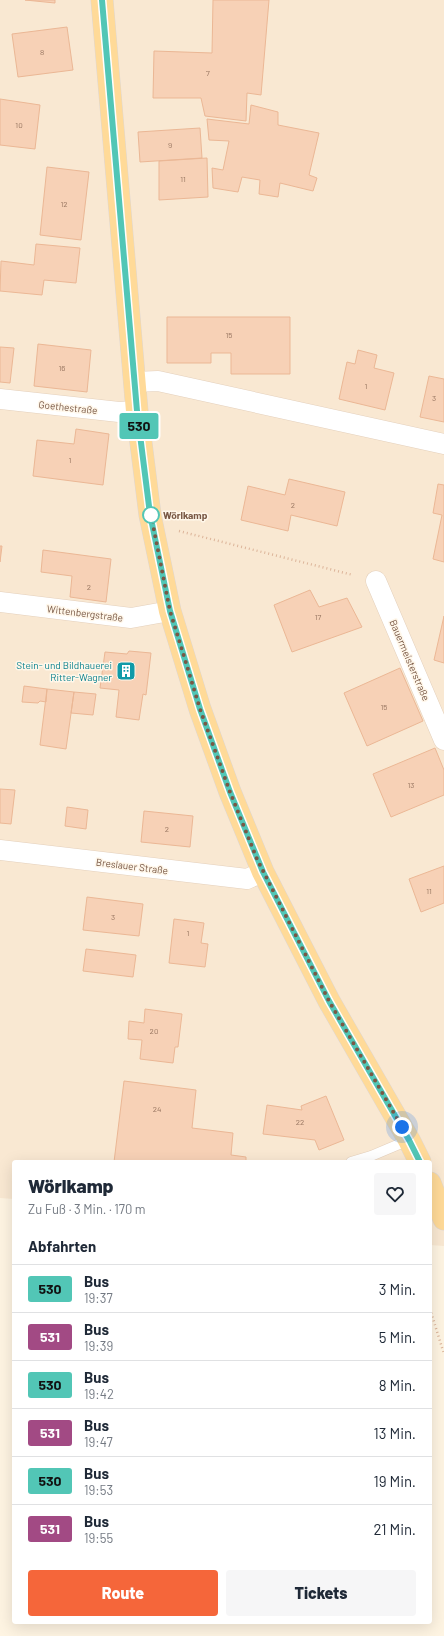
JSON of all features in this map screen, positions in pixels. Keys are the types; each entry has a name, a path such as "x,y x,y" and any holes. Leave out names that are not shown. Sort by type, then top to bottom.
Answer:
{"main road":[{"path":"102,0 137,411 150,514 170,611 200,709 230,792 263,872 329,1001 419,1160"},
{"path":"432,1192 444,1219"}],"street":[{"path":"134,382 158,381 444,444"},
{"name":"Goethestraße","path":"0,399 119,412 137,411"},
{"name":"Bauermeisterstraße","path":"376,581 444,740"},
{"name":"Wittenbergstraße","path":"0,602 131,618 170,611"},
{"name":"Breslauer Straße","path":"0,850 247,879 263,872"}],"lane":[{"path":"358,1160 409,1140"}],"path":[{"path":"179,531 376,581"},
{"path":"432,1315 444,1354"}],"shaded area":[{"path":"0,0 444,0 444,1246 432,1245 432,1160 12,1160 12,1199 0,1198"}],"building":[{"path":"25,0 55,0 55,3"},
{"path":"213,0 269,0 261,95 247,93 246,121 205,116 201,98 153,98 154,51 212,53"},
{"path":"67,27 73,70 18,77 12,34"},
{"path":"0,99 40,105 35,149 0,145"},
{"path":"251,105 278,112 278,125 319,133 309,175 317,178 313,191 280,183 278,197 259,194 260,180 242,177 238,192 213,188 212,168 223,170 229,141 209,140 207,119 249,124"},
{"path":"200,128 202,158 140,162 138,132"},
{"path":"207,158 208,197 159,200 159,161"},
{"path":"47,167 89,172 81,240 40,235"},
{"path":"36,244 80,248 76,283 44,280 42,295 0,291 1,261 34,265"},
{"path":"167,317 290,317 290,374 231,374 231,353 211,353 211,363 167,363"},
{"path":"38,344 91,350 87,392 34,386"},
{"path":"0,347 14,348 10,383 0,382"},
{"path":"358,350 377,355 374,368 394,373 385,410 339,399 347,362 355,364"},
{"path":"429,376 444,379 444,422 420,417"},
{"path":"76,429 109,434 103,485 33,476 37,440 74,444"},
{"path":"289,479 345,492 337,526 291,515 288,531 241,520 248,486 285,495"},
{"path":"438,484 444,485 444,562 433,559 442,515 433,513"},
{"path":"0,546 2,546 0,562"},
{"path":"43,550 111,559 106,602 70,597 72,576 41,572"},
{"path":"310,590 319,607 347,598 362,627 292,652 274,605"},
{"path":"444,616 444,663 434,660"},
{"name":"Stein- und Bildhauerei Ritter-Wagner","path":"129,651 151,653 146,695 143,694 139,720 116,717 119,690 100,688 105,652 127,654"},
{"path":"400,668 423,721 367,746 344,693"},
{"path":"24,686 47,689 46,702 22,702"},
{"path":"47,689 74,692 66,749 40,745"},
{"path":"74,692 96,694 93,715 71,713"},
{"path":"435,748 444,770 444,795 391,817 373,774"},
{"path":"0,789 15,790 11,824 0,823"},
{"path":"67,807 88,810 86,829 65,826"},
{"path":"144,811 193,816 190,847 141,842"},
{"path":"444,866 444,903 421,912 409,879"},
{"path":"87,897 143,904 139,936 83,930"},
{"path":"174,919 204,923 201,943 208,944 205,967 169,963"},
{"path":"86,949 136,955 133,977 83,971"},
{"path":"145,1009 182,1014 178,1047 175,1047 173,1063 140,1059 142,1040 128,1039 129,1021 144,1023"},
{"path":"124,1081 196,1090 192,1128 233,1133 231,1155 246,1157 246,1160 114,1160"},
{"path":"326,1096 344,1140 319,1150 315,1140 263,1134 267,1105 302,1110 301,1106"}],"bus line":[{"name":"530","path":"102,0 137,411 150,514 170,611 200,709 230,792 263,872 329,1001 419,1160"}],"place":[{"name":"Wörlkamp","path":"151,515"},
{"name":"Stein- und Bildhauerei Ritter-Wagner","path":"126,671"}],"route":[{"path":"151,515 150,514 170,611 200,709 230,792 257,859 329,1001 402,1127"}]}
